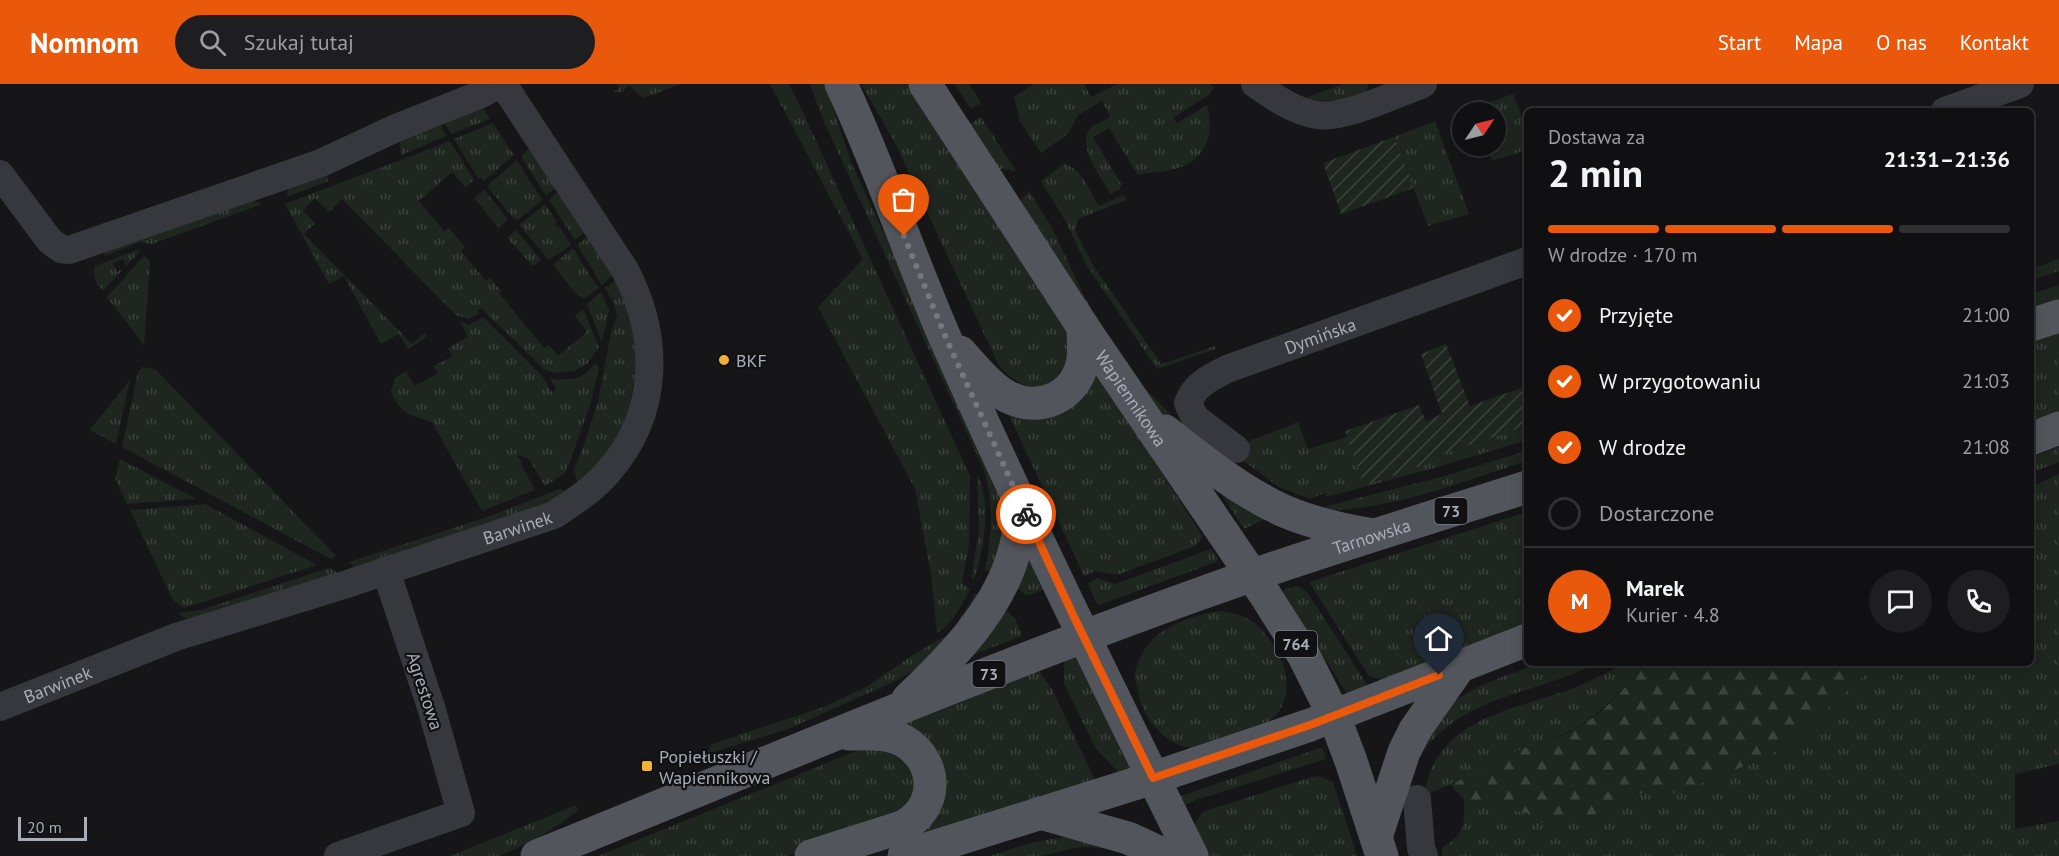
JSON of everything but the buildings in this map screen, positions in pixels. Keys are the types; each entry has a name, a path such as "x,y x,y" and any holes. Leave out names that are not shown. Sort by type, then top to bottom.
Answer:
{"main road":[{"path":"841,84 946,338 1021,503 1084,638 1192,856"},
{"name":"Wapiennikowa","path":"925,84 1083,327 1304,656 1334,716"},
{"path":"2034,324 2059,316"},
{"path":"946,338 1005,396 1022,402 1039,404 1065,393 1076,380 1082,364 1083,327"},
{"path":"1133,400 1164,430 1216,471 1252,494 1284,511 1336,528 1374,536"},
{"path":"2034,438 2059,428"},
{"name":"Tarnowska","path":"1251,576 1524,488"},
{"path":"895,711 945,663 981,619 998,591 1015,547 1021,503"},
{"name":"73","path":"537,856 895,711 1251,576"},
{"path":"904,856 1153,778 1334,716 1524,641"},
{"path":"1379,846 1394,781 1408,745 1415,730 1459,667"},
{"name":"764","path":"1334,716 1379,846"},
{"path":"811,856 902,827 917,817 928,801 929,775 916,751 904,741 884,735 838,734"},
{"path":"1040,813 1128,838 1167,856"}],"street":[{"name":"Barwinek","path":"0,174 50,242 61,249 69,250 321,163 396,128 501,84 625,270 636,291 646,324 650,363 649,387 638,423 626,448 608,473 580,498 554,515 176,637 0,707"},
{"path":"1255,84 1292,107 1320,115 1333,115 1423,84"},
{"path":"1953,108 2020,84"},
{"name":"Dymińska","path":"1236,449 1195,418 1188,403 1192,391 1205,381 1227,369 1524,262"},
{"name":"Agrestowa","path":"338,856 462,813 431,707 386,571"},
{"path":"1424,856 1426,811"}],"green space":[{"path":"617,84 681,84 643,98 629,85 622,92 613,92 619,89"},
{"path":"770,84 789,84 970,476 969,545 962,584 970,589 952,619 937,633 931,575 915,489 818,307 863,259"},
{"path":"810,84 825,84 851,162 992,467 1004,504 1005,519 995,574 985,570 991,520 984,470 825,124"},
{"path":"861,84 909,84 1072,336 1067,365 1049,383 1040,386 1022,384 1013,379 998,364 895,143"},
{"path":"954,84 969,84 981,103 971,109"},
{"path":"1033,84 1084,84 1091,97 1117,84 1210,84 1214,87 1210,94 1173,118 1177,123 1207,105 1210,129 1208,139 1198,156 1189,163 1179,168 1138,175 1109,128 1093,137 1121,184 1120,189 1111,194 1092,162 1086,144 1090,129 1110,117 1102,101 1078,115 1068,134 1041,153 1020,121 1014,97"},
{"path":"1343,84 1367,84 1368,87 1365,93 1344,99 1316,101 1309,100 1307,97"},
{"path":"1513,94 1524,122 1524,151 1492,161 1490,156 1506,156 1506,102 1490,102"},
{"path":"482,106 490,119 451,134 444,122"},
{"path":"981,117 1016,171 994,168 967,126"},
{"path":"1435,121 1469,214 1428,226 1394,137"},
{"path":"439,123 447,136 401,155 399,139"},
{"path":"493,123 514,155 484,181 478,178 454,139"},
{"path":"1394,137 1414,188 1341,214 1323,163"},
{"path":"450,141 474,180 466,188 452,172 419,201 444,231 449,228 465,247 461,251 486,281 490,278 501,291 499,293 544,348 549,345 558,356 587,332 575,316 583,309 599,347 587,364 574,371 555,373 545,370 481,308 478,310 479,313 469,319 456,315 342,199 329,212 315,198 303,211 315,223 304,234 412,344 425,333 426,336 408,349 399,334 381,344 344,276 329,284 285,204"},
{"path":"531,147 558,186 546,196 521,156"},
{"path":"517,160 542,200 518,220 513,218 487,186"},
{"path":"1064,164 1081,175 1099,206 1123,195 1126,200 1078,219 1075,231 1093,265 1161,364 1215,346 1216,349 1157,369 1087,266 1065,220 1041,181"},
{"path":"323,168 329,181 287,197 294,182"},
{"path":"484,190 508,219 499,228 474,198"},
{"path":"560,190 586,231 575,240 549,200"},
{"path":"1029,191 1052,228 1084,296 1106,332 1145,388 1183,427 1172,423 1154,405 1018,204"},
{"path":"252,201 262,204 152,244 140,242 105,256 103,251"},
{"path":"545,204 557,222 554,224 559,226 571,245 549,260 519,225"},
{"path":"516,230 541,260 533,266 507,238"},
{"path":"589,236 613,275 602,285 577,245"},
{"path":"573,248 598,288 584,299 579,297 554,266"},
{"path":"139,249 140,251 126,266 123,259 113,263 117,272 124,268 103,291 95,279 95,266"},
{"path":"144,256 150,261 144,345 107,297"},
{"path":"2059,259 2059,271 2034,279 2034,268"},
{"path":"616,280 633,325 638,359 629,408 612,449 578,484 574,470 598,401 611,332 617,316 614,304 605,288"},
{"path":"2059,285 2059,303 2034,310 2034,293"},
{"path":"601,292 609,310 602,342 587,304"},
{"path":"483,317 542,376 552,392 556,389 550,378 563,380 575,378 586,373 595,363 599,367 591,402 565,473 545,486 529,459 519,455 517,457 535,490 482,511 432,422 407,413 398,405 391,391 395,378 406,371 415,386 438,373 434,366 453,356 448,348 468,337 460,321 469,325"},
{"path":"2059,330 2059,411 2034,421 2034,338"},
{"path":"1446,344 1470,406 1524,387 1524,427 1439,455 1440,459 1364,486 1345,431 1419,405 1426,421 1442,414 1421,354"},
{"path":"142,367 155,369 336,556 331,559 122,447 138,372"},
{"path":"1095,369 1203,537 1195,546 1117,575 1095,571 1084,576 1006,409"},
{"path":"130,380 116,444 90,430"},
{"path":"1298,422 1308,449 1347,437 1440,458 1439,455 1524,427 1524,441 1327,497 1325,493 1310,499 1279,487 1233,453 1240,445"},
{"path":"2059,447 2059,462 2034,472 2034,457"},
{"path":"1524,452 1524,462 1421,495 1366,507 1312,510 1441,477"},
{"path":"120,459 196,499 127,504 115,479"},
{"path":"2059,474 2059,764 2015,774 2015,829 2059,821 2059,856 1442,856 1442,848 1456,838 1462,828 1464,800 1527,813 1611,811 1638,794 1649,792 1656,796 1665,796 1724,775 1786,747 1871,666 2034,666 2034,486"},
{"path":"977,475 982,485 985,526 981,555 974,579 971,578 979,529"},
{"path":"1216,485 1270,517 1244,529"},
{"path":"559,489 564,490 566,494 543,506 357,570 349,562 490,516"},
{"path":"205,504 317,565 184,608 173,600 130,510"},
{"path":"1524,513 1524,626 1384,681 1369,676 1309,582"},
{"path":"1211,549 1217,558 1216,562 1099,605 1088,583 1097,578 1115,584"},
{"path":"1029,553 1046,589 1025,595 1014,585"},
{"path":"329,568 342,575 190,621 178,613 201,610"},
{"path":"1298,586 1307,592 1368,686 1347,694 1284,593 1284,590"},
{"path":"976,593 983,596 928,661 900,679 788,729 707,754 710,745 826,706 868,686 913,655 951,633"},
{"path":"1001,606 1015,618 1022,636 967,657"},
{"path":"1219,611 1237,614 1250,620 1271,642 1278,653 1286,678 1283,703 1277,714 1251,731 1196,748 1185,747 1175,743 1158,730 1145,712 1135,678 1136,669 1146,647 1163,631 1191,618"},
{"path":"1075,655 1131,767 1130,771 1120,774 1096,749 1064,684 1064,660"},
{"path":"1532,666 1590,666 1483,706 1461,717 1442,731 1425,749 1417,746 1450,705 1470,691"},
{"path":"1619,666 1643,666 1614,698 1577,728 1424,796 1432,769 1445,748 1462,732 1506,710 1555,695"},
{"path":"1643,666 1871,666 1786,747 1724,775 1665,796 1656,796 1649,792 1638,794 1611,811 1540,823 1527,813 1464,800 1451,785 1508,754 1576,729 1605,707"},
{"path":"1038,670 1052,689 1096,782 860,856 928,822 895,726"},
{"path":"869,746 902,752 920,786 900,820 787,856 598,856"},
{"path":"1320,748 1323,749 1326,759 1195,800 1181,808 1178,797"},
{"path":"1319,776 1333,782 1357,856 1209,856 1193,827 1202,812"},
{"path":"576,805 578,811 536,840 499,856 450,856"},
{"path":"1071,836 1112,850 1083,847 1042,856 989,856 1034,842"}],"way so far":[{"path":"904,236 946,338 1026,514"}],"place":[{"name":"BKF","path":"724,360"},
{"name":"Popiełuszki / Wapiennikowa","path":"647,766"}],"route":[{"path":"1026,514 1153,778 1310,725 1439,675"}]}
